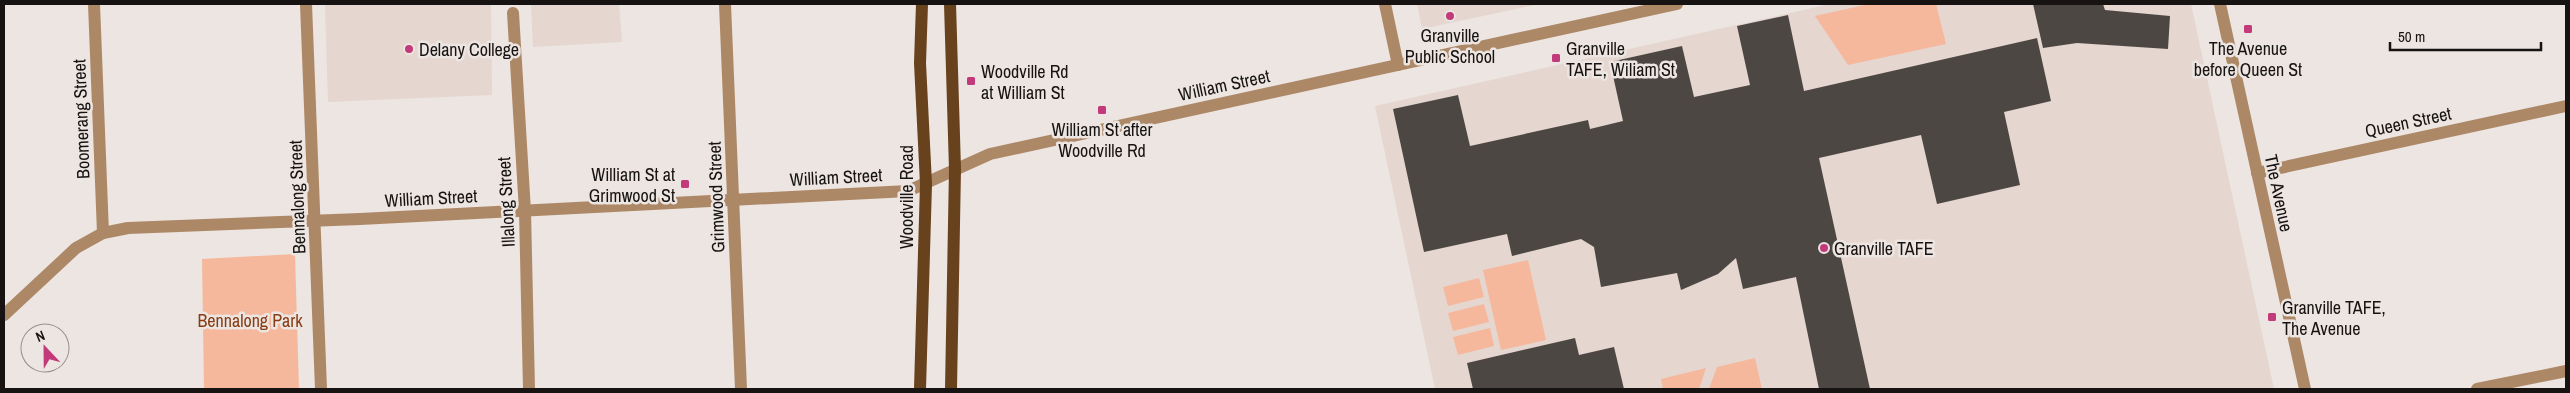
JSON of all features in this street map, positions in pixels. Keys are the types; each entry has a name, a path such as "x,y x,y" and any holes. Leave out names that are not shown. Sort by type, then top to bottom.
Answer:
{"main road":[{"name":"Woodville Road","path":"920,389 926,184 920,63 922,4"},
{"path":"950,4 956,169 951,389"}],"street":[{"name":"Boomerang Street","path":"94,4 103,233"},
{"name":"Bennalong Street","path":"306,4 316,221 321,389"},
{"name":"Grimwood Street","path":"725,4 741,389"},
{"path":"1385,4 1398,65"},
{"name":"William Street","path":"4,315 57,263 90,238 103,233 128,228 316,221 908,191 990,154 1677,4"},
{"name":"The Avenue","path":"2220,4 2305,389"},
{"name":"Illalong Street","path":"514,13 525,211 530,389"},
{"name":"Queen Street","path":"2257,173 2566,106"},
{"path":"2477,389 2566,371"}],"shaded area":[{"name":"Delany College","path":"325,4 491,4 492,95 328,102"},
{"name":"Delany College","path":"531,4 619,4 622,42 533,47"},
{"name":"Granville Public School","path":"1417,4 1539,4 1422,29"},
{"name":"Granville TAFE","path":"1830,4 2191,4 2274,389 1435,389 1375,106"}],"green space":[{"path":"1869,4 1936,4 1946,44 1848,65 1815,16"},
{"name":"Bennalong Park","path":"295,254 299,389 204,389 202,259"},
{"path":"1528,260 1546,340 1501,350 1483,270"},
{"path":"1479,278 1484,297 1448,306 1443,287"},
{"path":"1484,304 1489,322 1453,331 1448,313"},
{"path":"1490,328 1494,346 1458,355 1453,337"},
{"path":"1755,358 1762,389 1709,389 1717,367"},
{"path":"1706,368 1699,389 1663,389 1661,379"}],"building":[{"path":"2033,4 2103,4 2105,10 2170,16 2168,49 2077,43 2043,48"},
{"path":"1788,15 1804,91 2037,38 2051,101 2004,112 2020,185 1937,204 1921,135 1819,158 1870,389 1819,389 1796,277 1743,289 1736,258 1718,274 1681,290 1677,273 1601,287 1594,247 1581,239 1512,256 1507,234 1424,252 1393,109 1458,95 1470,146 1588,120 1590,129 1623,121 1610,62 1682,46 1694,97 1750,85 1737,26"},
{"path":"1575,338 1579,355 1614,347 1624,389 1473,389 1467,363"}],"place":[{"name":"Granville Public School","path":"1450,16"},
{"name":"The Avenue before Queen St","path":"2248,29"},
{"name":"Delany College","path":"409,49"},
{"name":"Granville TAFE, Wiliam St","path":"1556,58"},
{"name":"Woodville Rd at William St","path":"971,81"},
{"name":"William St after Woodville Rd","path":"1102,110"},
{"name":"William St at Grimwood St","path":"685,184"},
{"name":"Granville TAFE","path":"1824,248"},
{"name":"Granville TAFE, The Avenue","path":"2272,317"}]}
